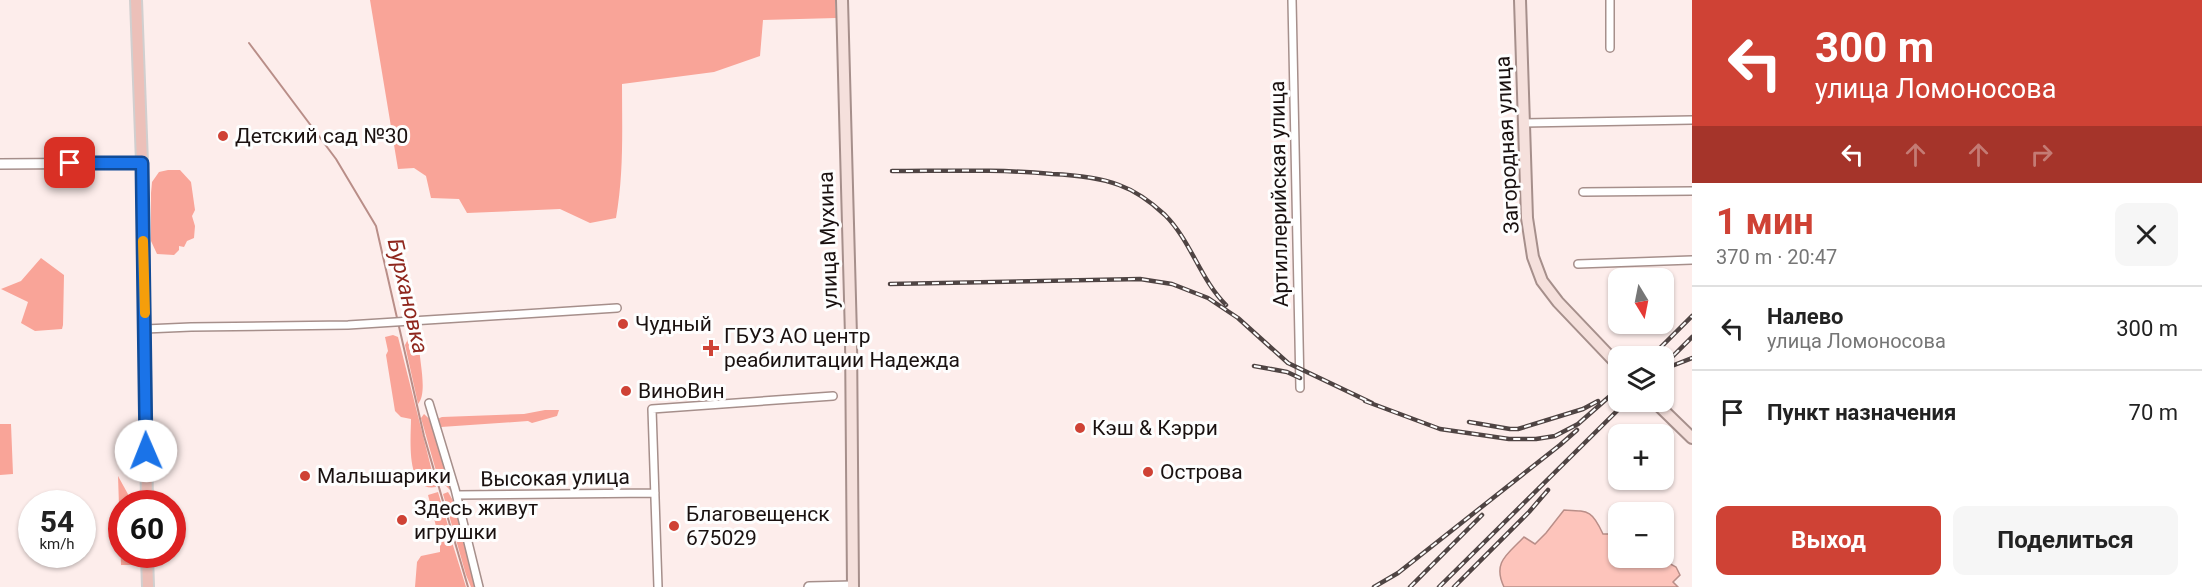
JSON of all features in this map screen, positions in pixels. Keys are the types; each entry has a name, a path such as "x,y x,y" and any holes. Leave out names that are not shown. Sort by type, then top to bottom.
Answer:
{"main road":[{"path":"136,0 142,163 147,490"},
{"name":"улица Мухина","path":"842,0 851,336 853,586"},
{"name":"Загородная улица","path":"1520,0 1527,218 1533,257 1542,281 1558,302 1608,354"},
{"path":"1665,412 1692,438"},
{"path":"147,568 148,587"}],"street":[{"name":"Артиллерийская улица","path":"1292,0 1300,388"},
{"path":"1610,0 1610,48"},
{"path":"1523,123 1692,120"},
{"path":"0,164 142,163"},
{"path":"1583,192 1692,191"},
{"path":"1578,264 1692,260"},
{"path":"145,329 333,326 617,308"},
{"path":"658,587 652,409 833,396"},
{"path":"429,403 457,495 479,587"},
{"name":"Высокая улица","path":"457,495 655,493"},
{"path":"809,587 853,586"}],"shaded area":[{"path":"370,0 835,0 836,18 763,20 760,56 714,72 622,84 621,168 616,218 590,223 560,209 467,213 459,199 431,198 426,176 414,168 398,169"},
{"path":"180,170 191,182 195,210 192,216 195,226 194,238 187,241 184,247 179,246 179,250 174,255 157,254 151,241 152,182 159,172"},
{"path":"41,258 64,275 62,329 35,331 21,323 28,302 1,289 21,281"},
{"path":"393,335 398,337 436,487 426,487 419,482 414,473 411,419 401,417 395,411 385,337"},
{"path":"408,339 417,340 419,344 423,384 418,404 405,345"},
{"path":"559,410 557,416 532,423 528,421 441,427 437,419 524,414"},
{"path":"424,414 436,425 453,493 438,478 421,418"},
{"path":"0,424 11,424 13,474 0,475"},
{"path":"118,476 126,490 118,490"},
{"path":"438,492 452,539 439,538 428,495"},
{"path":"448,492 458,509 477,587 471,587 466,575 443,494"},
{"path":"1564,510 1589,513 1596,520 1603,534 1608,534 1608,568 1674,568 1674,566 1680,575 1673,582 1678,587 1504,587 1500,571 1507,554 1524,537 1535,544"},
{"path":"440,540 452,542 466,587 415,587 417,562 421,556 440,552"}],"waterway":[{"name":"Бурхановка","path":"249,43 336,159 376,226 424,436 468,587"}],"railway":[{"path":"892,171 1032,172 1086,177 1125,187 1149,201 1174,225 1209,284 1226,305"},
{"path":"890,284 1140,279 1172,284 1208,298 1238,318 1288,363 1372,403"},
{"path":"1662,346 1692,316"},
{"path":"1674,355 1692,337"},
{"path":"1674,365 1692,358"},
{"path":"1254,366 1287,372 1300,378"},
{"path":"1365,401 1440,429 1509,439 1536,439 1555,436 1578,424 1608,398"},
{"path":"1469,422 1518,429 1583,409 1598,401"},
{"path":"1439,587 1616,412"},
{"path":"1374,587 1398,573 1577,430"},
{"path":"1454,587 1548,490"},
{"path":"1410,587 1482,515"}],"slow traffic":[{"path":"143,241 145,313"}],"place":[{"name":"Детский сад №30","path":"223,136"},
{"name":"Чудный","path":"623,324"},
{"name":"ГБУЗ АО центр реабилитации Надежда","path":"711,348"},
{"name":"ВиноВин","path":"626,391"},
{"name":"Кэш & Кэрри","path":"1080,428"},
{"name":"Острова","path":"1148,472"},
{"name":"Малышарики","path":"305,476"},
{"name":"Здесь живут игрушки","path":"402,520"},
{"name":"Благовещенск 675029","path":"674,526"}],"route":[{"path":"70,163 142,163 146,451"}]}
